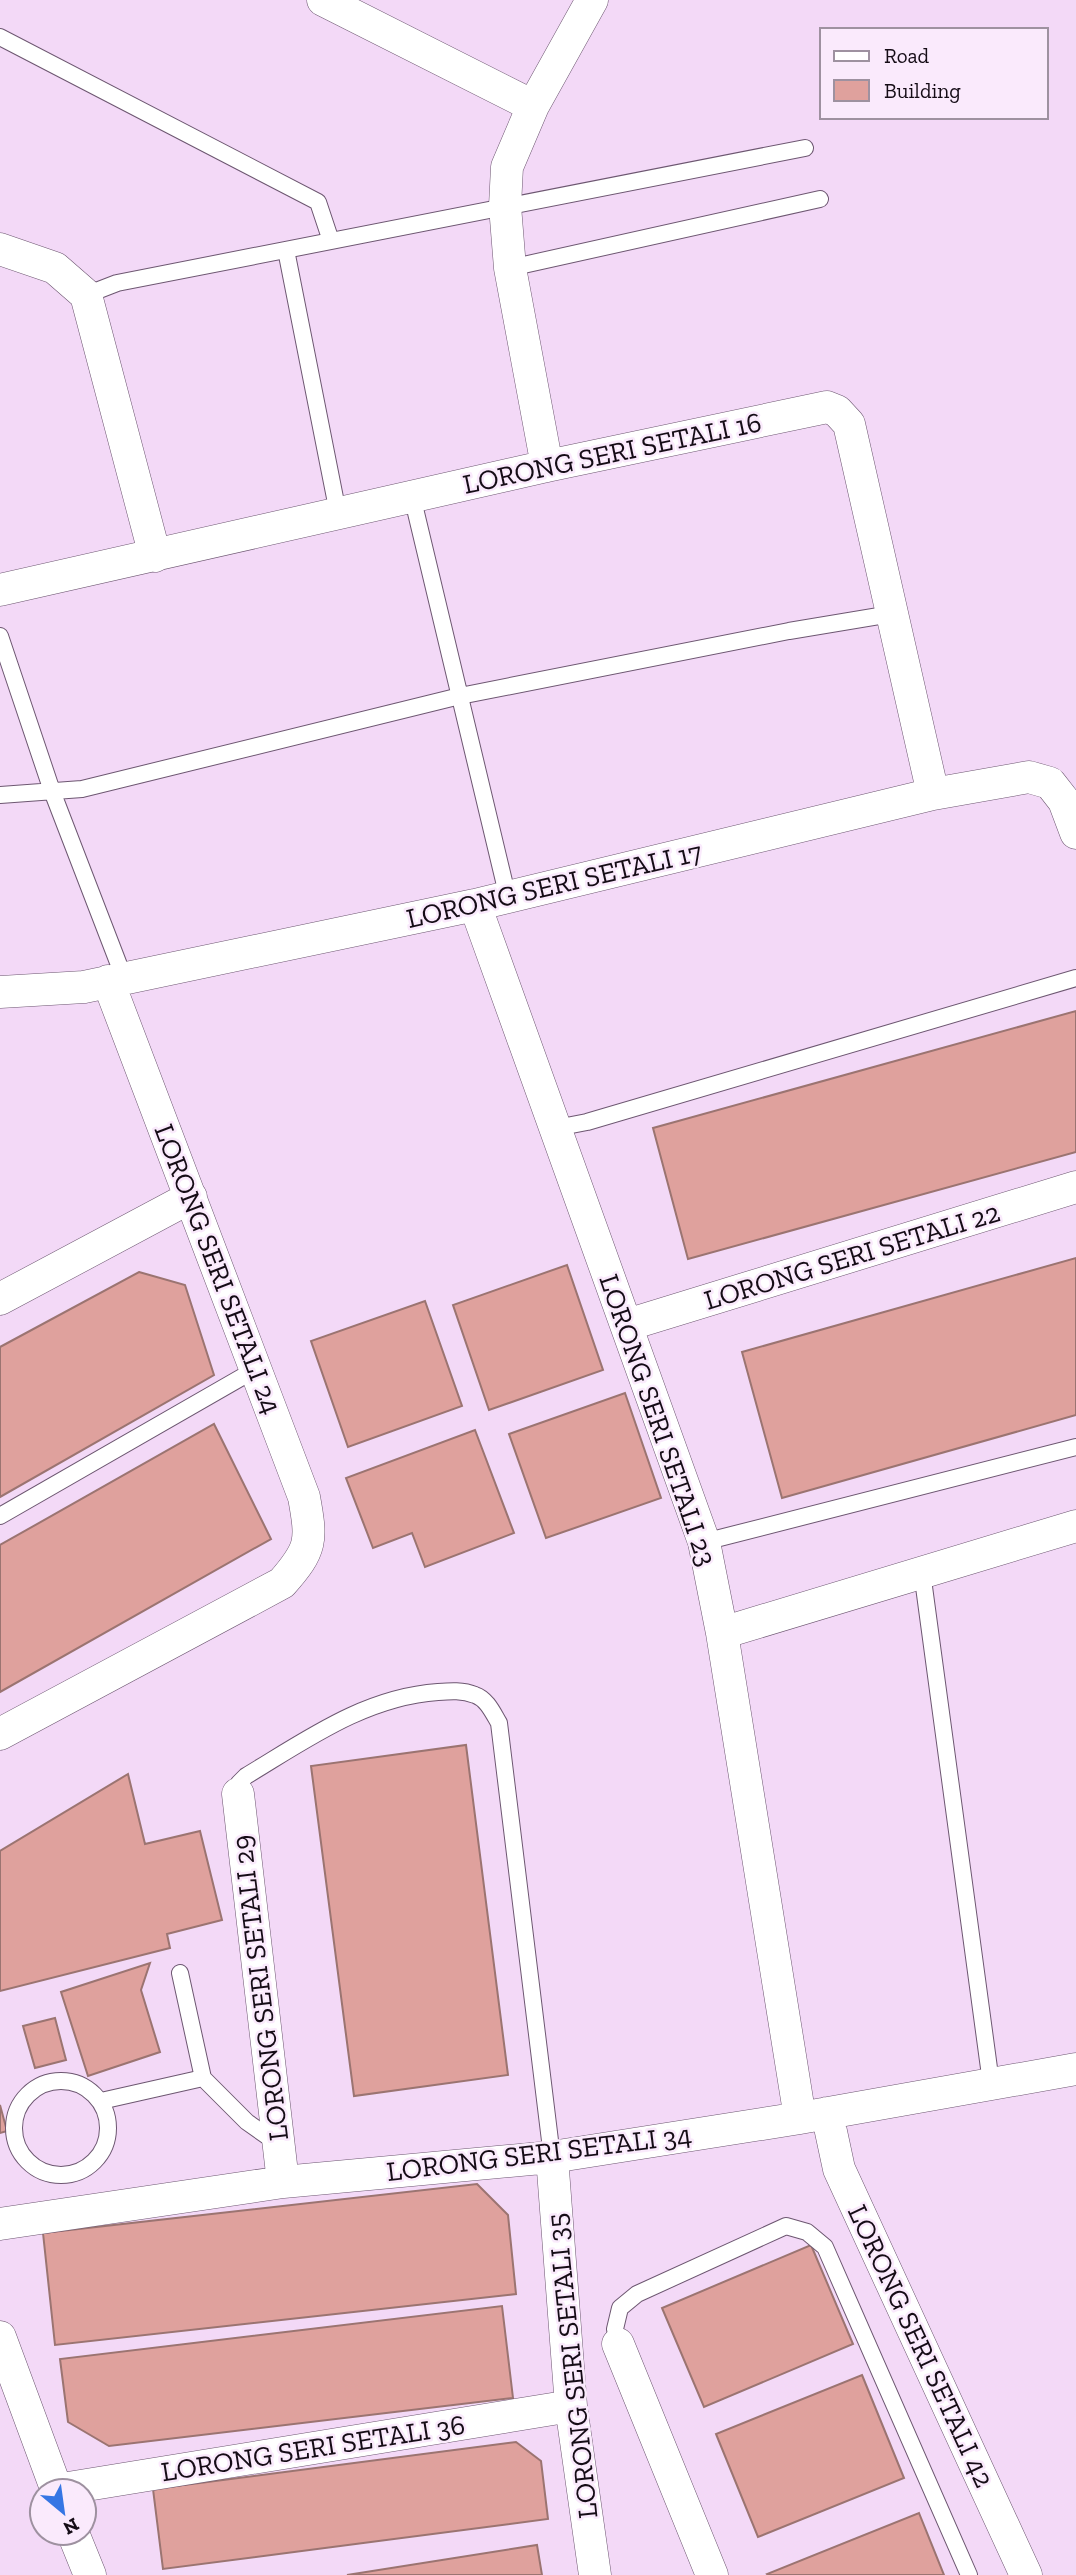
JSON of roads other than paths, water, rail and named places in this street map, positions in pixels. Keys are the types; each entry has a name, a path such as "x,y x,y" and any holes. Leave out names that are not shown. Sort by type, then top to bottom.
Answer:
{"street":[{"path":"323,0 533,106"},
{"path":"547,466 510,268 505,206 507,167 533,106 592,0"},
{"path":"0,249 55,268 86,295 155,556"},
{"name":"LORONG SERI SETALI 16","path":"0,590 547,466 827,407 837,411 849,424 933,794"},
{"name":"LORONG SERI SETALI 17","path":"0,992 84,987 508,898 933,794 1029,777 1050,783 1063,801 1076,833"},
{"name":"LORONG SERI SETALI 23","path":"475,905 704,1542 813,2116"},
{"name":"LORONG SERI SETALI 24","path":"0,1734 282,1583 303,1559 310,1530 304,1497 191,1197 116,980"},
{"name":"LORONG SERI SETALI 22","path":"627,1325 1076,1187"},
{"path":"0,1298 191,1197"},
{"path":"722,1633 1076,1526"},
{"name":"LORONG SERI SETALI 29","path":"237,1794 283,2182"},
{"name":"LORONG SERI SETALI 34","path":"0,2224 283,2182 552,2157 813,2116 1076,2069"},
{"name":"LORONG SERI SETALI 42","path":"813,2116 1026,2575"},
{"name":"LORONG SERI SETALI 35","path":"552,2157 571,2406 595,2575"},
{"path":"0,2337 51,2477"},
{"path":"618,2344 712,2575"},
{"name":"LORONG SERI SETALI 36","path":"98,2484 571,2406"},
{"path":"79,2547 90,2575"}],"lane":[{"path":"0,37 318,202 331,241"},
{"path":"86,295 117,283 805,148"},
{"path":"510,268 820,199"},
{"path":"286,250 338,513"},
{"path":"412,496 508,898"},
{"path":"0,795 113,782 460,695 789,631 891,614"},
{"path":"0,636 116,980"},
{"path":"556,1128 587,1122 1076,978"},
{"path":"0,1516 256,1369"},
{"path":"704,1542 1076,1447"},
{"path":"922,1573 991,2083"},
{"path":"237,1794 239,1783 246,1776 342,1720 375,1704 421,1693 456,1691 477,1695 491,1708 499,1723 552,2157"},
{"path":"180,1973 203,2078 247,2122 277,2143"},
{"path":"101,2101 203,2078"},
{"path":"62,2080 84,2085 101,2101 109,2123 105,2145 92,2164 72,2174 49,2173 29,2162 16,2144 14,2121 23,2100 40,2085 62,2080"},
{"path":"618,2344 615,2329 620,2308 638,2294 786,2227 807,2232 825,2247 969,2575"}]}
